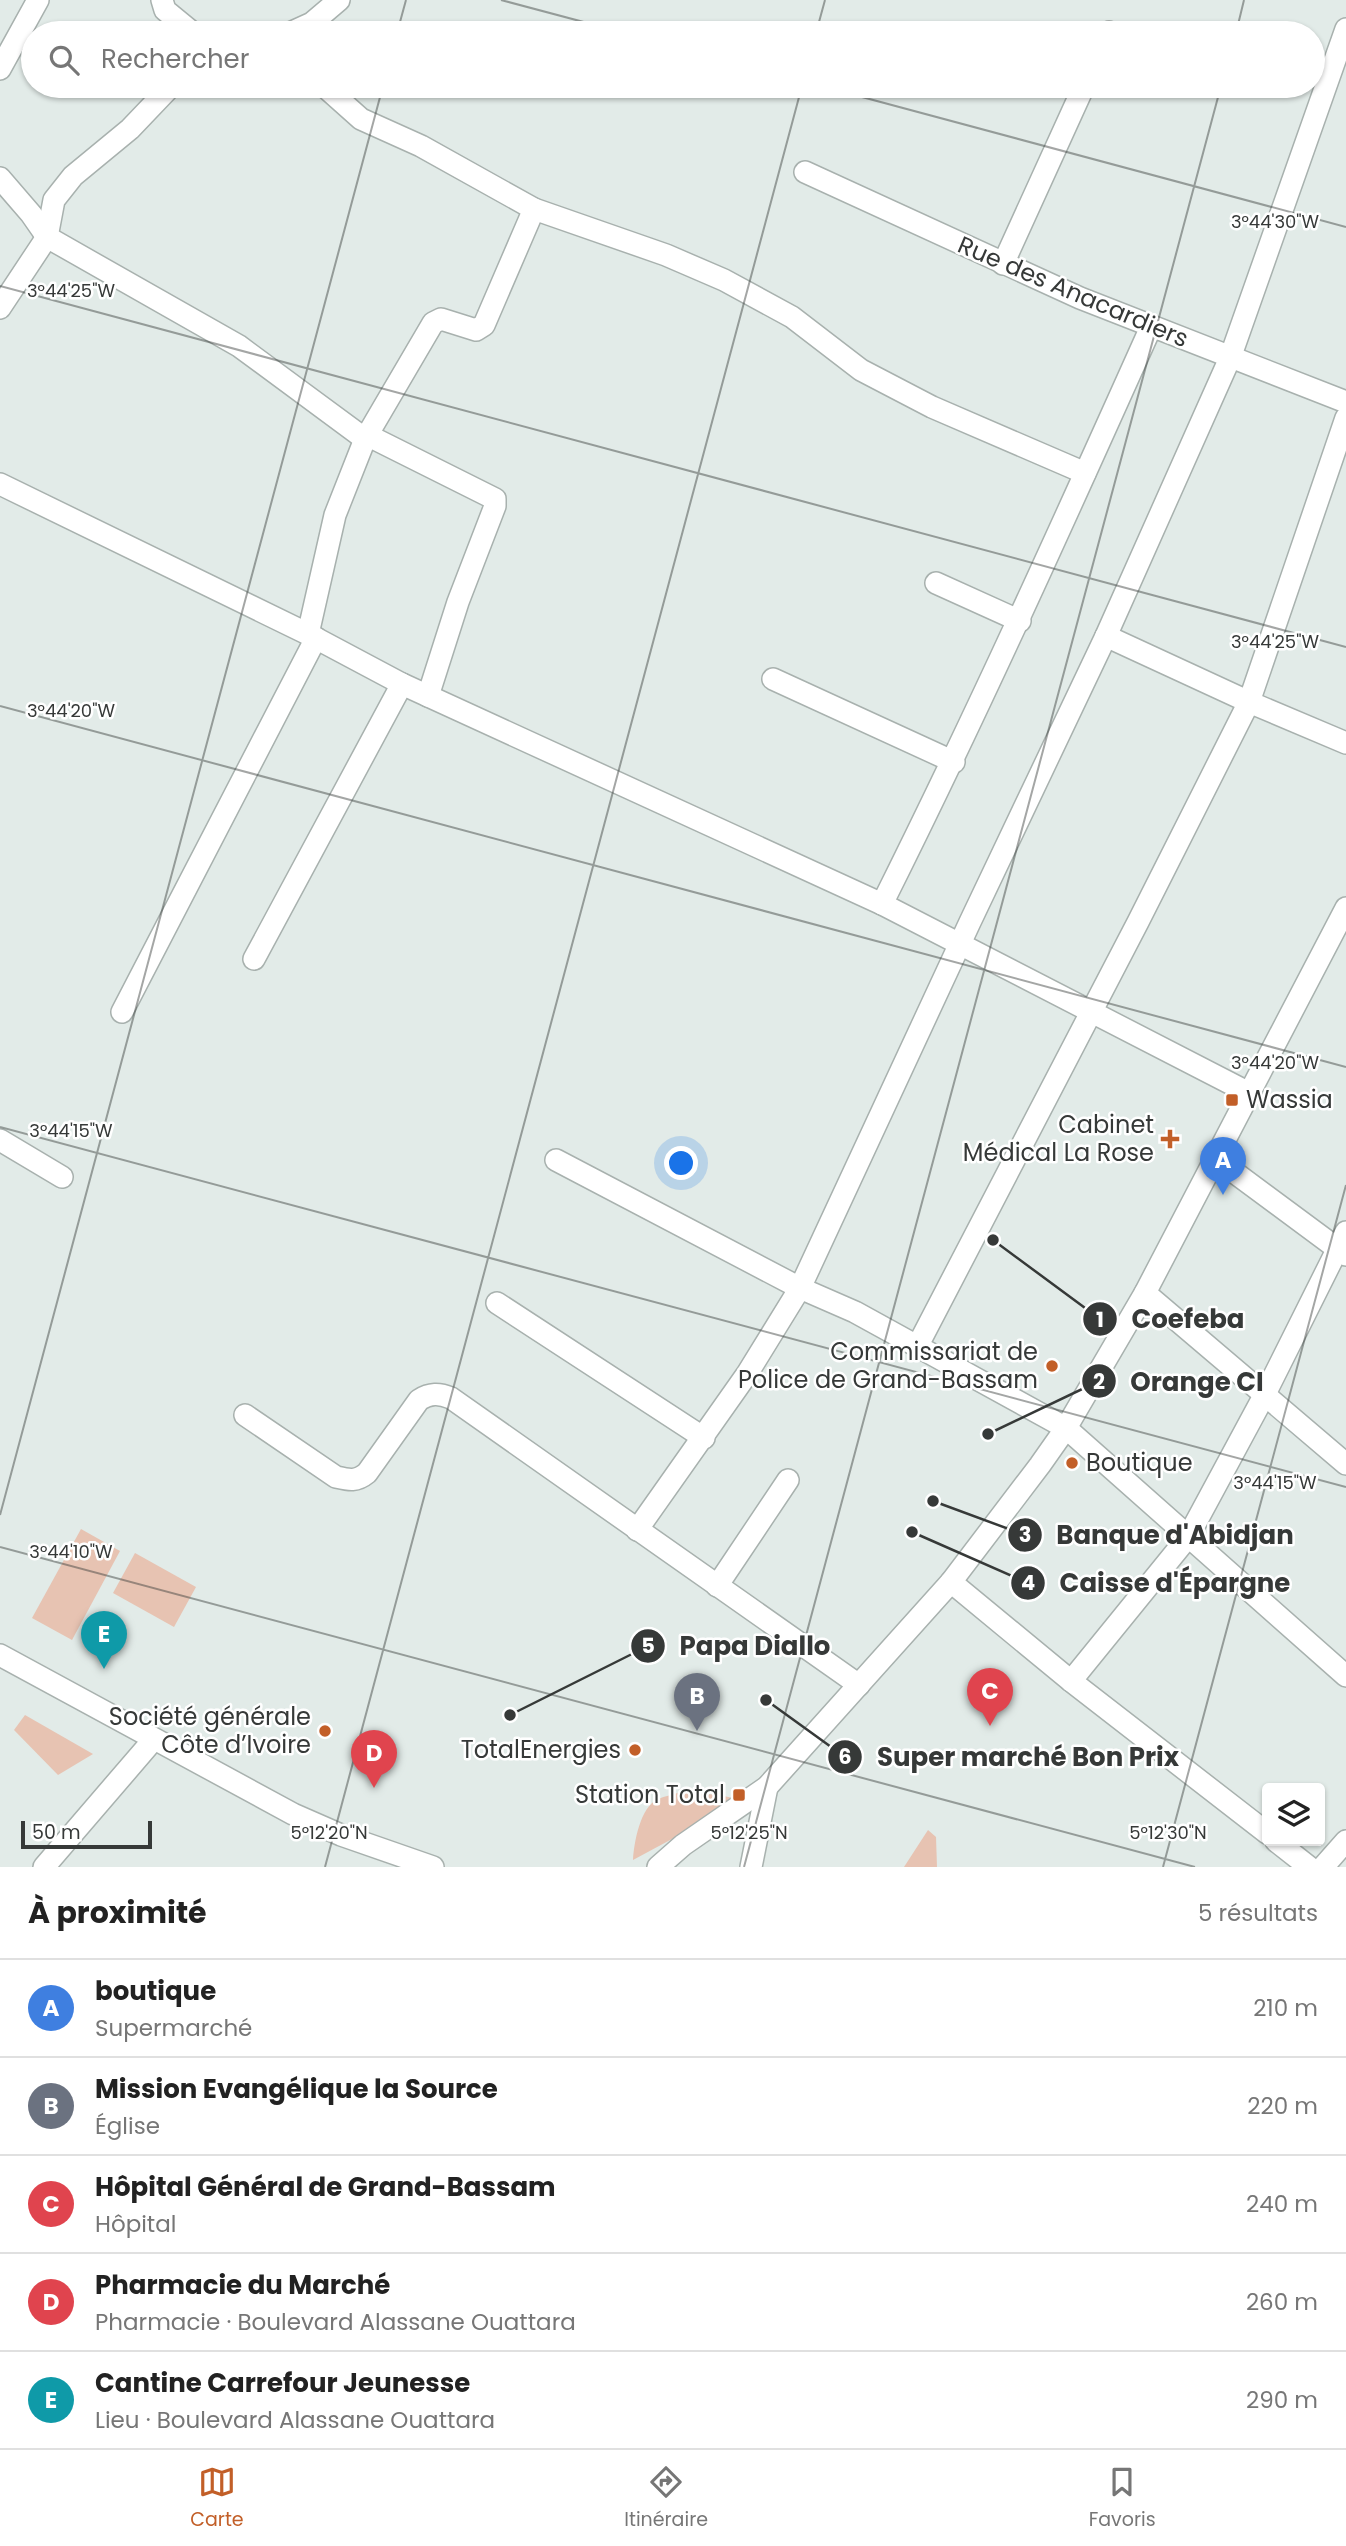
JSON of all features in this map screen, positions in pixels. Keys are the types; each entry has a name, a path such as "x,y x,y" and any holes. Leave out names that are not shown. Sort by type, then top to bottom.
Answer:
{"street":[{"path":"26,21 37,0"},
{"path":"162,0 165,10 178,21"},
{"path":"314,21 340,0"},
{"path":"1325,89 1346,29"},
{"path":"0,69 21,30"},
{"path":"0,308 47,237 54,200 73,176 130,129 160,98"},
{"path":"337,98 361,120 421,146 534,209 666,255 724,280 792,317 861,370 932,407 1086,473"},
{"path":"1003,264 1079,98"},
{"path":"637,1530 704,1438 800,1288 1106,636 1230,358 1322,98"},
{"name":"Rue des Anacardiers","path":"805,172 1003,264 1151,327 1346,402"},
{"path":"0,178 47,237 239,346 366,437 495,499 495,506 458,602 428,696"},
{"path":"122,1012 312,636 335,515 366,437 433,323 441,319 476,330 484,325 534,209"},
{"path":"882,904 954,762 1020,621 1151,327"},
{"path":"918,1345 1248,702 1346,418"},
{"path":"0,484 312,636 402,684 882,904 1251,1094"},
{"path":"936,583 1020,621"},
{"path":"1106,636 1248,702 1346,743"},
{"path":"774,679 954,762"},
{"path":"254,959 402,684"},
{"path":"658,1867 683,1845 768,1787 951,1582 1066,1428 1145,1293 1346,908"},
{"path":"0,1140 62,1177"},
{"path":"1072,1681 1188,1537 1343,1245 1215,1158"},
{"path":"556,1160 800,1288 855,1312 918,1345 1066,1428 1346,1676"},
{"path":"1145,1293 1346,1464"},
{"path":"496,1303 704,1438"},
{"path":"245,1415 336,1477 351,1481 360,1479 367,1473 419,1400 427,1395 444,1395 859,1685"},
{"path":"717,1586 788,1480"},
{"path":"951,1582 1072,1681 1262,1829"},
{"path":"4,1665 293,1814 341,1835 433,1867"},
{"path":"44,1867 154,1740"},
{"path":"751,1867 768,1787"},
{"path":"1323,1867 1346,1841"},
{"path":"1282,1846 1309,1867"}],"shaded area":[{"path":"81,1529 120,1551 72,1640 32,1618"},
{"path":"135,1553 196,1587 174,1627 113,1593"},
{"path":"25,1715 93,1754 58,1775 14,1730"},
{"path":"680,1792 733,1798 685,1832 633,1860 642,1817 658,1799"},
{"path":"928,1830 936,1837 937,1867 904,1867"}],"place":[{"name":"Wassia","path":"1232,1100"},
{"name":"Cabinet Médical La Rose","path":"1170,1139"},
{"name":"boutique","path":"1223,1195"},
{"name":"Coefeba","path":"993,1240"},
{"name":"Commissariat de Police de Grand-Bassam","path":"1052,1366"},
{"name":"Orange CI","path":"988,1434"},
{"name":"Boutique","path":"1072,1463"},
{"name":"Banque d'Abidjan","path":"933,1501"},
{"name":"Caisse d'Épargne","path":"912,1532"},
{"name":"Cantine Carrefour Jeunesse","path":"104,1669"},
{"name":"Super marché Bon Prix","path":"766,1700"},
{"name":"Papa Diallo","path":"510,1715"},
{"name":"Hôpital Général de Grand-Bassam","path":"990,1726"},
{"name":"Société générale Côte d’Ivoire","path":"325,1731"},
{"name":"Mission Evangélique la Source","path":"697,1731"},
{"name":"TotalEnergies","path":"635,1750"},
{"name":"Pharmacie du Marché","path":"374,1788"},
{"name":"Station Total","path":"739,1795"}]}
